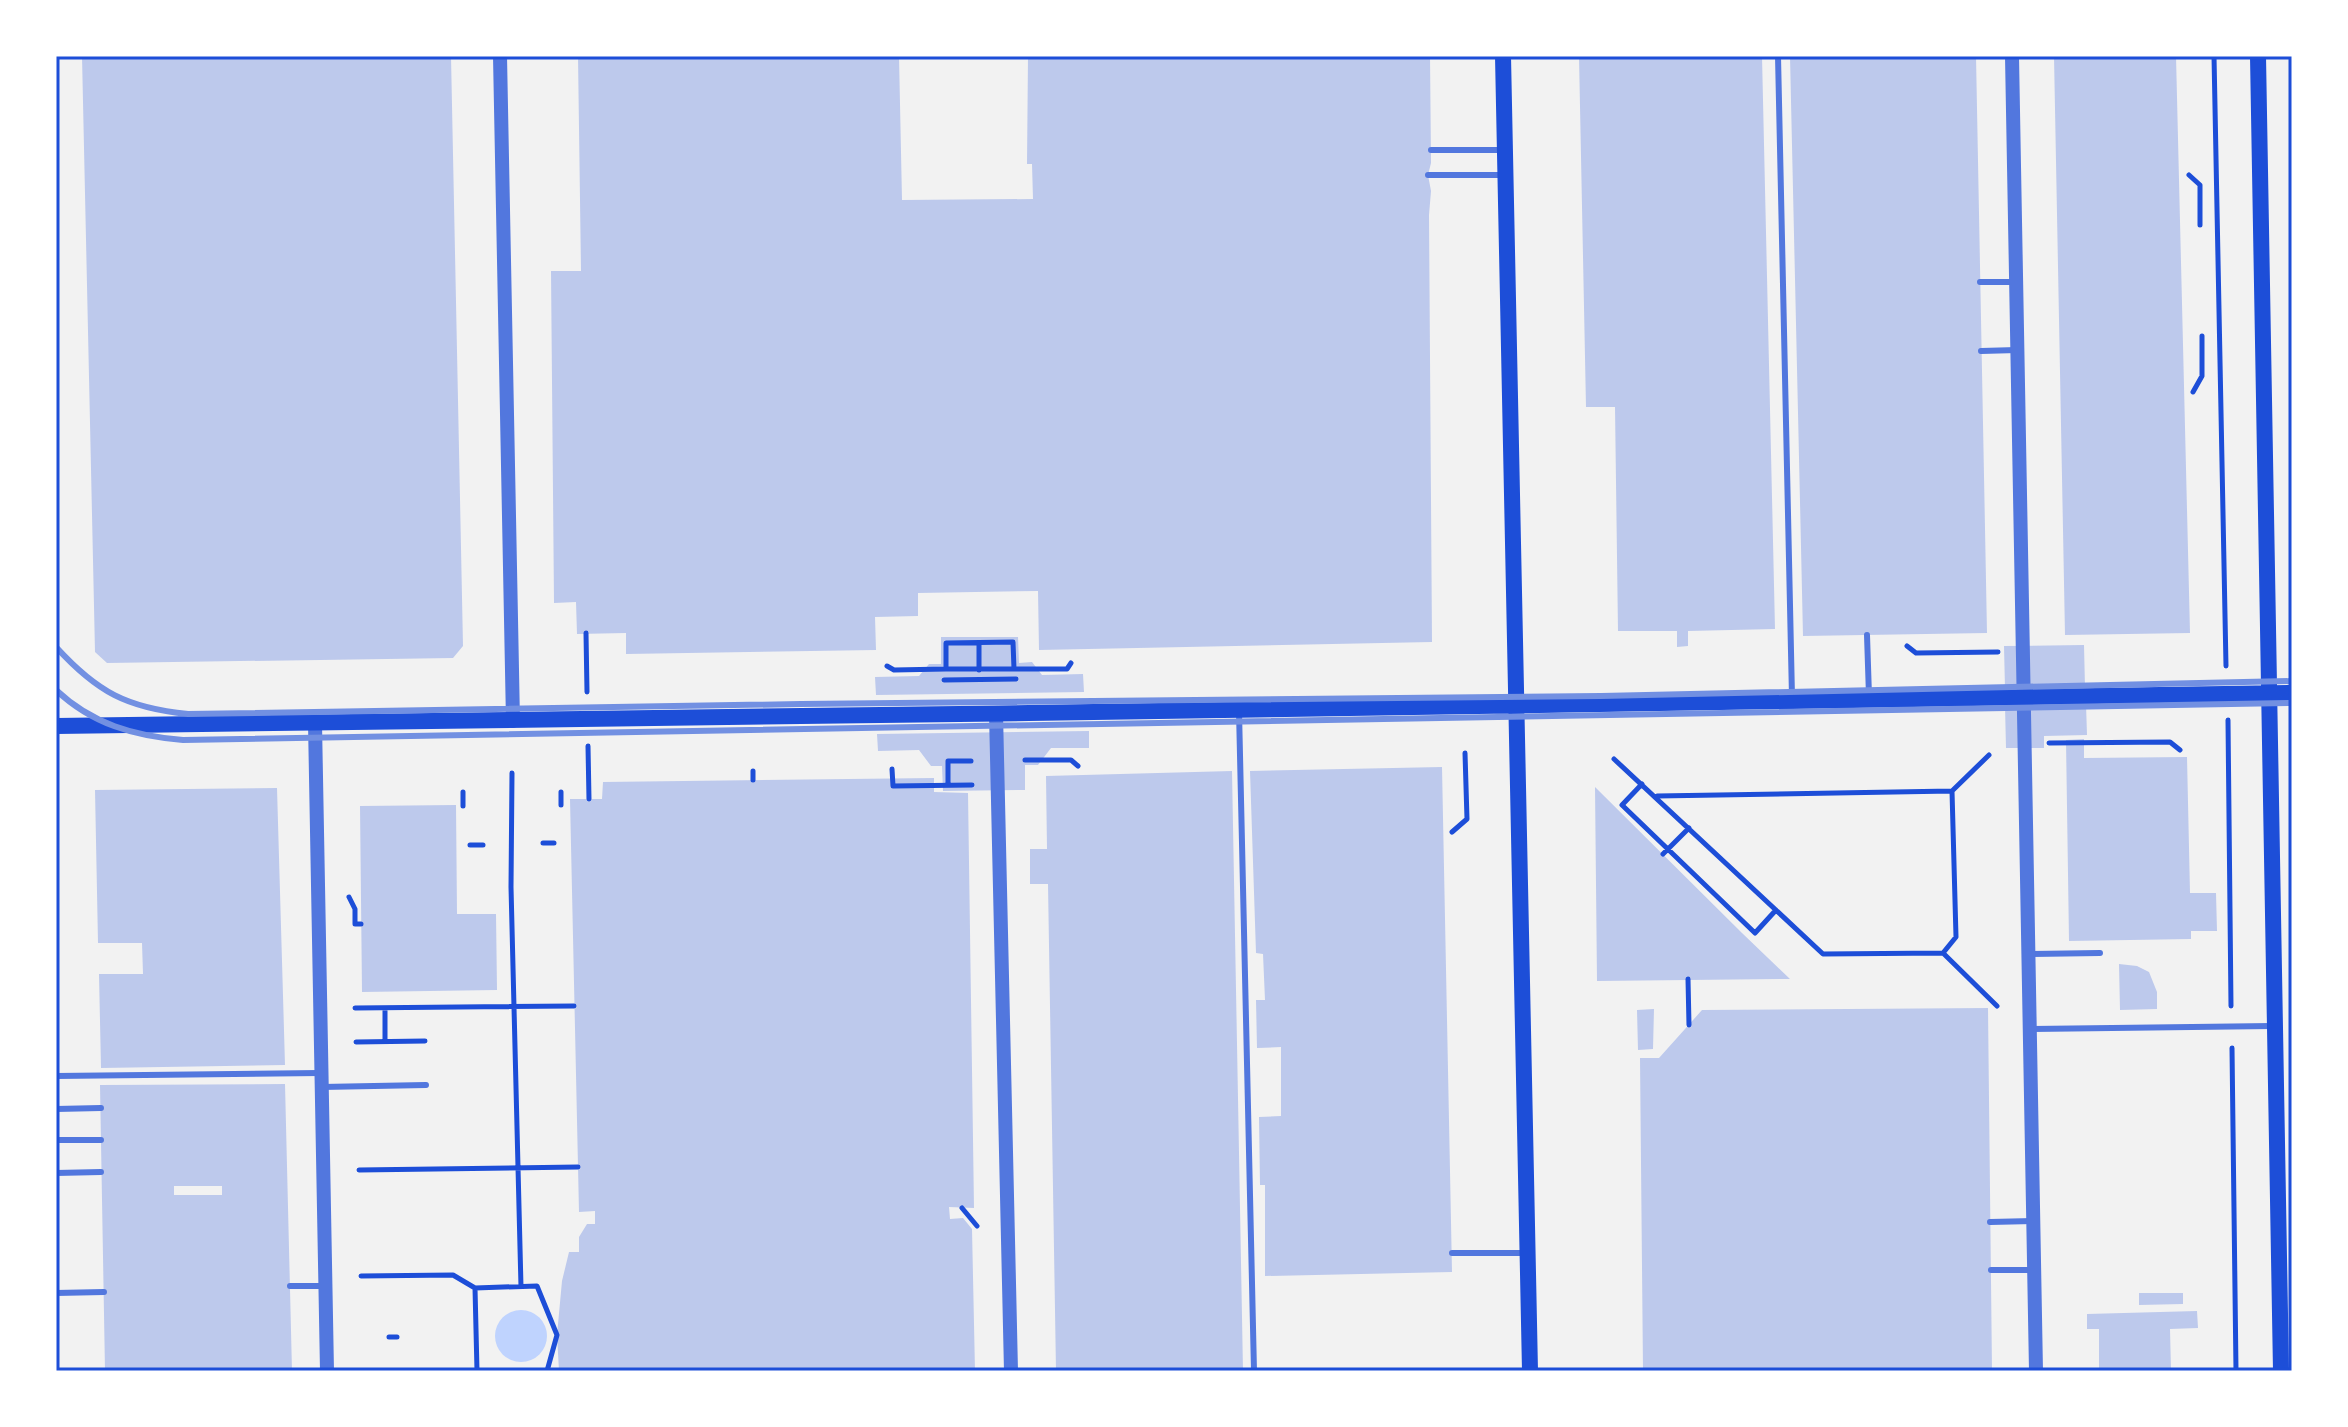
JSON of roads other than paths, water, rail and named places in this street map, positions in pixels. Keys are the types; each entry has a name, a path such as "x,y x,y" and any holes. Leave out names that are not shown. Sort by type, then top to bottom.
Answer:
{"main road":[{"path":"1503,56 1530,1371"},
{"path":"2258,56 2281,1371"},
{"path":"56,726 2292,693"}],"street":[{"path":"500,56 513,721"},
{"path":"2012,56 2036,1371"},
{"path":"996,713 1011,1371"},
{"path":"315,723 327,1371"}],"lane":[{"path":"1778,56 1793,701"},
{"path":"1431,150 1505,150"},
{"path":"1428,175 1506,175"},
{"path":"1980,282 2016,282"},
{"path":"1981,351 2017,350"},
{"path":"1867,635 1869,700"},
{"path":"1239,710 1254,1371"},
{"path":"2028,954 2100,953"},
{"path":"2030,1029 2276,1026"},
{"path":"56,1076 320,1080 426,1085"},
{"path":"56,1109 101,1108"},
{"path":"56,1140 101,1140"},
{"path":"56,1173 101,1172"},
{"path":"1990,1222 2033,1221"},
{"path":"1452,1253 1528,1253"},
{"path":"1991,1270 2034,1270"},
{"path":"290,1286 325,1286"},
{"path":"56,1293 104,1292"}],"water":[{"path":"521,1310 539,1318 547,1336 539,1354 521,1362 503,1354 495,1336 503,1318"}],"railway":[{"path":"56,647 85,676 114,695 147,707 188,714 1601,696 2292,681"},
{"path":"56,690 99,720 131,731 183,740 2292,703"}]}
